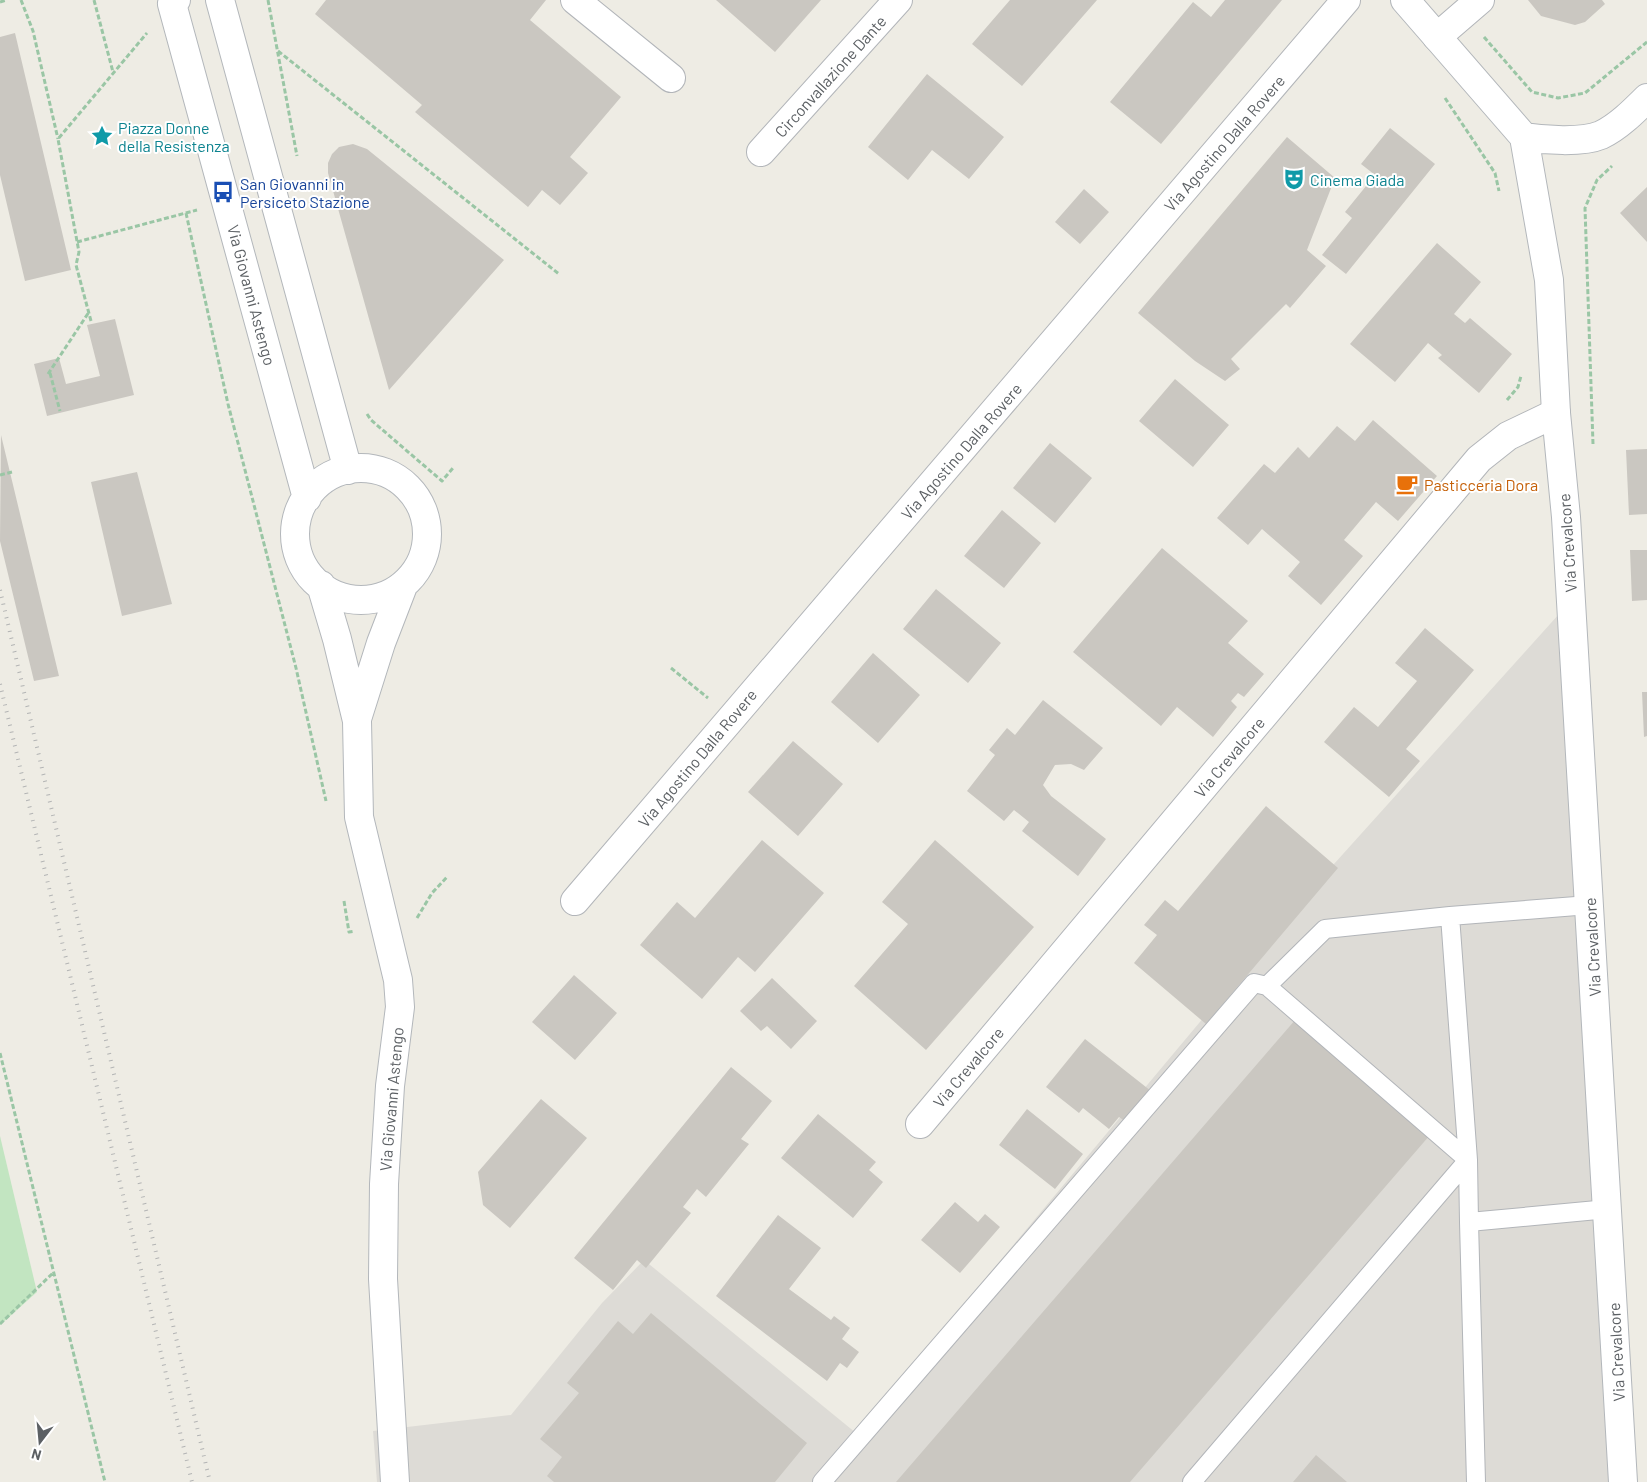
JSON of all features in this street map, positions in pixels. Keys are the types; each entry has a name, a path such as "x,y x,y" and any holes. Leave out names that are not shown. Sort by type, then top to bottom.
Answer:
{"street":[{"path":"220,0 348,470"},
{"path":"575,0 671,78"},
{"name":"Circonvallazione Dante","path":"761,152 898,0"},
{"name":"Via Agostino Dalla Rovere","path":"575,902 1346,0"},
{"path":"1405,0 1524,137 1554,141 1601,135 1630,114 1647,98"},
{"name":"Via Giovanni Astengo","path":"174,2 307,498"},
{"path":"1438,37 1472,7"},
{"name":"Via Crevalcore","path":"1524,137 1549,280 1556,413 1566,517 1624,1482"},
{"name":"Via Crevalcore","path":"920,1124 1480,458 1508,436 1556,413"},
{"name":"Via Giovanni Astengo","path":"357,721 381,643 403,586 422,563 428,541 426,515 413,491 384,471 362,467 339,471 315,486 298,515 295,536 300,560 313,580 328,592 354,600 378,598 403,586"},
{"name":"Via Giovanni Astengo","path":"321,585 337,639 357,721 358,817 386,924 398,980 400,1007 390,1086 384,1194 383,1279 395,1482"}],"lane":[{"path":"1267,986 1325,929 1450,916 1589,905"},
{"path":"1450,916 1468,1160 1476,1482"},
{"path":"822,1482 1254,982 1267,986 1468,1160"},
{"path":"1192,1482 1468,1160"},
{"path":"1469,1222 1608,1209"}],"path":[{"path":"0,2 8,0"},
{"path":"21,0 33,31 58,139 79,252 76,265 91,321"},
{"path":"94,0 113,73"},
{"path":"268,0 298,160"},
{"path":"58,139 174,2"},
{"path":"1472,7 1532,92 1558,98 1585,93 1647,42"},
{"path":"277,50 560,274"},
{"path":"1441,93 1495,173 1499,192"},
{"path":"77,242 186,213 228,404 296,668 326,803"},
{"path":"60,411 49,374 89,312"},
{"path":"1506,401 1518,387 1522,371"},
{"path":"362,406 371,420 442,481 453,468"},
{"path":"0,475 12,472"},
{"path":"671,668 732,717"},
{"path":"344,897 349,932 417,917"},
{"path":"0,1053 105,1482"},
{"path":"0,1324 54,1272"}],"shaded area":[{"path":"1577,594 1619,1482 377,1482 373,1431 511,1415 602,1303 644,1260 856,1433 1307,894"}],"green space":[{"path":"0,1136 37,1292 0,1325"}],"building":[{"path":"326,0 546,0 530,20 621,97 570,157 588,173 560,205 542,190 528,207 415,112 422,105 315,14"},
{"path":"716,0 821,0 775,52"},
{"path":"1010,0 1097,0 1022,86 972,44"},
{"path":"1225,0 1282,0 1161,144 1110,102 1193,2 1211,17"},
{"path":"1528,0 1602,0 1605,4 1585,22 1575,25 1541,16"},
{"path":"15,33 71,270 25,281 0,175 0,37"},
{"path":"927,74 1004,137 969,179 932,150 908,180 868,147"},
{"path":"1390,128 1435,164 1346,274 1322,255 1352,218 1345,212 1375,175 1361,164"},
{"path":"1287,137 1335,178 1307,250 1326,266 1290,308 1286,304 1231,359 1240,369 1225,381 1195,361 1138,313"},
{"path":"353,144 367,149 504,260 389,390 328,173 328,163 332,154 339,147"},
{"path":"1647,187 1647,242 1620,213"},
{"path":"1084,189 1109,212 1080,244 1055,222"},
{"path":"1437,243 1481,282 1454,314 1465,323 1470,318 1512,354 1479,393 1438,358 1442,355 1428,343 1395,382 1350,344"},
{"path":"115,319 134,395 47,416 34,364 59,358 66,384 100,376 87,325"},
{"path":"1175,379 1229,425 1193,467 1139,421"},
{"path":"1373,420 1437,476 1398,521 1376,502 1344,540 1363,556 1321,605 1288,576 1300,562 1262,529 1248,545 1217,518 1264,464 1275,473 1298,447 1309,458 1337,426 1355,441"},
{"path":"1,435 59,676 34,681 0,541"},
{"path":"1050,443 1092,478 1055,523 1013,488"},
{"path":"1647,449 1647,514 1629,515 1626,450"},
{"path":"137,472 172,604 122,616 91,482"},
{"path":"1002,510 1041,543 1004,588 964,556"},
{"path":"1162,548 1248,621 1228,643 1264,674 1244,697 1238,693 1231,701 1237,707 1213,737 1177,707 1161,726 1073,652"},
{"path":"1630,550 1647,550 1647,600 1632,601"},
{"path":"936,589 1001,643 968,683 903,629"},
{"path":"1425,628 1474,670 1406,749 1420,761 1389,797 1324,742 1354,707 1378,727 1417,681 1395,663"},
{"path":"873,653 920,695 878,743 831,702"},
{"path":"1642,692 1647,692 1647,736 1644,737"},
{"path":"1043,700 1103,748 1084,770 1071,764 1055,765 1043,785 1051,796 1106,839 1078,876 1022,831 1029,822 1014,810 1004,821 967,791 995,755 989,750 1007,728 1015,735"},
{"path":"793,741 843,784 798,836 748,792"},
{"path":"1266,806 1338,868 1206,1024 1134,963 1157,935 1144,925 1165,900 1178,911"},
{"path":"762,840 824,893 755,972 738,957 702,999 640,945 677,902 695,918"},
{"path":"935,840 1034,927 926,1050 854,986 908,924 882,902"},
{"path":"574,975 617,1013 575,1060 532,1022"},
{"path":"772,978 817,1021 791,1049 767,1026 761,1031 740,1011"},
{"path":"1296,1019 1430,1135 1130,1482 896,1482"},
{"path":"1085,1039 1151,1091 1126,1122 1119,1117 1109,1129 1083,1108 1079,1113 1046,1087"},
{"path":"731,1067 772,1101 741,1139 749,1144 706,1197 697,1189 683,1207 691,1213 646,1268 637,1260 613,1290 574,1258"},
{"path":"541,1099 587,1138 510,1228 483,1205 478,1172"},
{"path":"1027,1109 1083,1154 1055,1189 999,1145"},
{"path":"818,1114 876,1162 869,1170 883,1182 853,1218 781,1158"},
{"path":"955,1202 978,1222 985,1214 1000,1227 960,1273 921,1240"},
{"path":"778,1215 821,1248 789,1289 831,1320 834,1316 850,1328 842,1339 859,1352 847,1368 840,1363 827,1381 716,1296"},
{"path":"651,1313 807,1443 775,1482 554,1482 547,1476 562,1457 540,1439 579,1393 567,1383 618,1321 633,1334"},
{"path":"1316,1455 1347,1482 1293,1482"}],"railway":[{"path":"0,590 210,1482"},
{"path":"0,684 192,1482"}],"place":[{"name":"Piazza Donne della Resistenza","path":"102,136"},
{"name":"Cinema Giada","path":"1294,179"},
{"name":"San Giovanni in Persiceto Stazione","path":"223,192"},
{"name":"Pasticceria Dora","path":"1407,484"}]}
